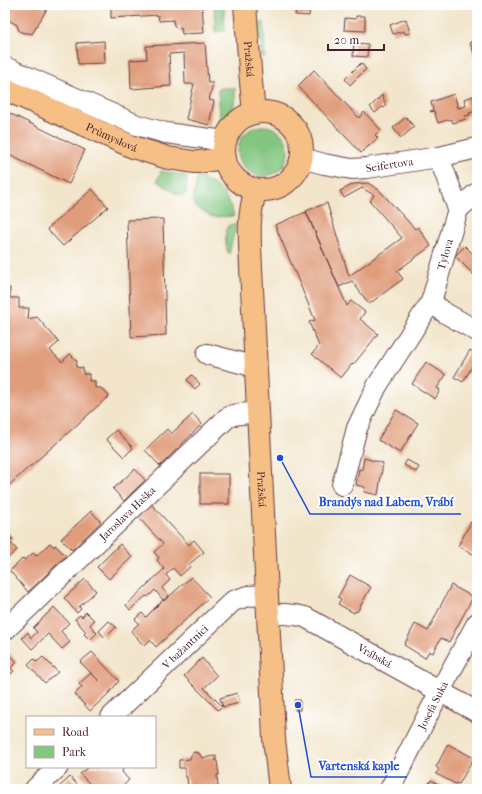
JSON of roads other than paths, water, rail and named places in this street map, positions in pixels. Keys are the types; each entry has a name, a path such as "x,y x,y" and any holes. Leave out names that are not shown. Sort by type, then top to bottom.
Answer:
{"main road":[{"name":"Pražská","path":"245,5 254,113"},
{"name":"Průmyslová","path":"5,89 133,147 168,158 200,162 225,150"},
{"path":"254,113 271,113 287,120 298,133 301,141 303,150 299,167 289,181 274,189 256,190 247,187 232,175 227,167 225,150 231,130 239,120 254,113"},
{"name":"Pražská","path":"256,190 249,220 257,412 274,740 280,789"}],"street":[{"path":"5,67 137,125 166,133 200,138 225,150"},
{"name":"Seifertova","path":"302,158 352,169 439,157 477,148"},
{"path":"439,157 458,210 477,193"},
{"name":"Tylova","path":"342,485 357,428 377,386 431,302 458,210"},
{"path":"431,302 445,313 477,331"},
{"path":"207,354 256,367"},
{"name":"Jaroslava Haška","path":"5,630 228,418 233,415 257,412"},
{"name":"V bažantnici","path":"112,716 233,601 248,596 268,605"},
{"name":"Vrábská","path":"268,605 285,614 296,614 305,617 477,712"},
{"name":"Josefa Suka","path":"390,789 440,691 477,623"},
{"path":"35,789 57,768"}],"place":[{"name":"Brandýs nad Labem, Vrábí","path":"280,458"},
{"name":"Vartenská kaple","path":"298,705"}]}
